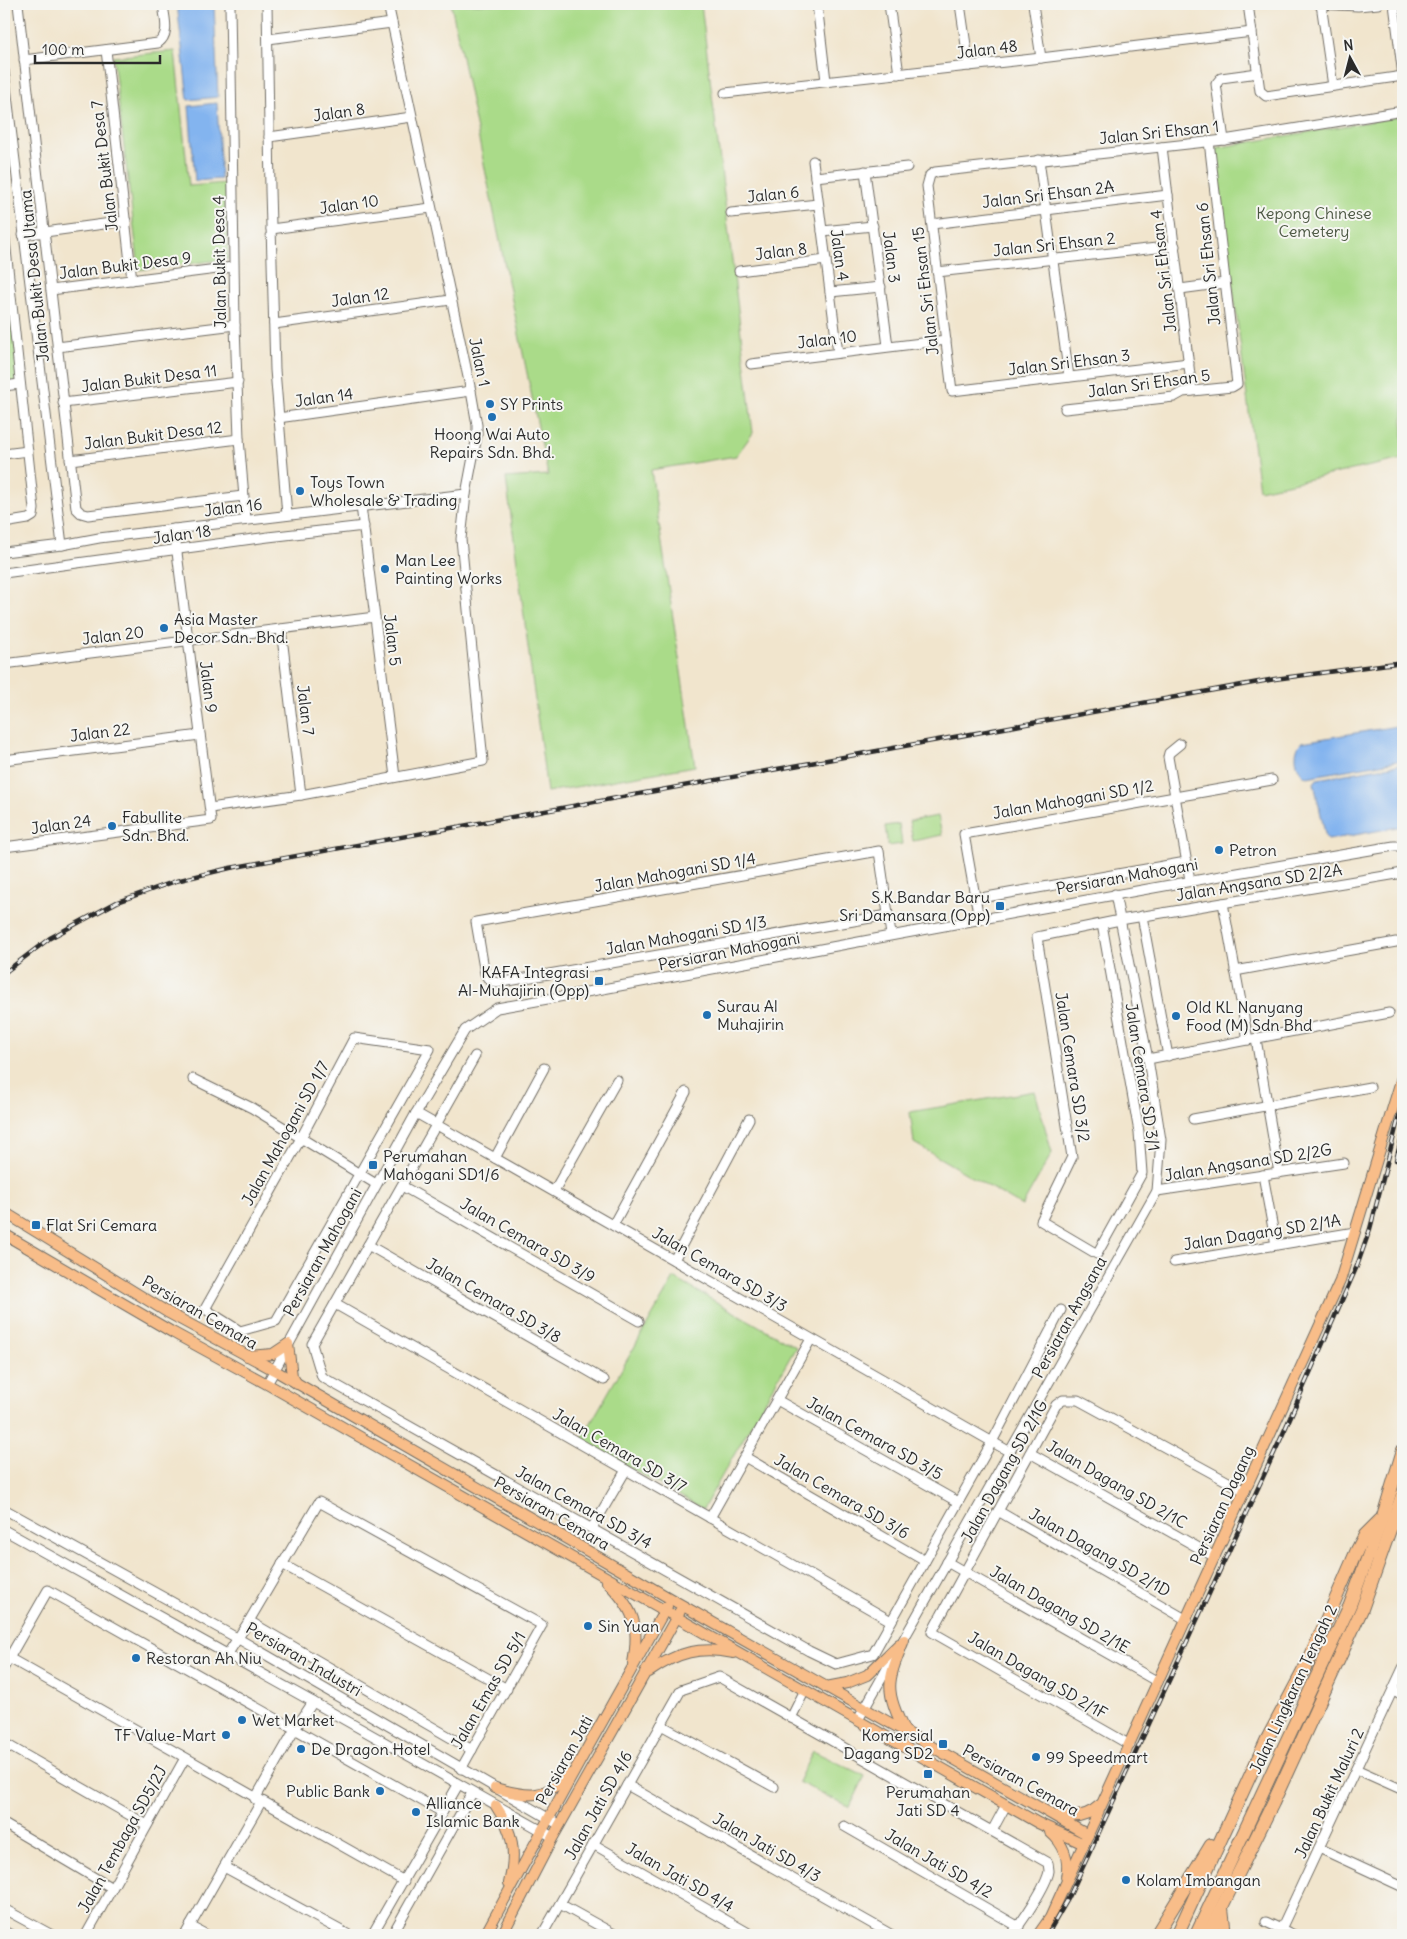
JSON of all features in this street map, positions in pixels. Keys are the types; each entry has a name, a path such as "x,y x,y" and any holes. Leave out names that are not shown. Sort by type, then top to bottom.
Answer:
{"highway":[{"name":"Jalan Lingkaran Tengah 2","path":"1196,1935 1350,1605 1383,1516 1403,1450"},
{"name":"Jalan Lingkaran Tengah 2","path":"1208,1935 1273,1803 1362,1609 1403,1494"},
{"path":"1177,1935 1267,1739 1309,1660 1357,1550 1364,1536 1383,1516"},
{"path":"1156,1935 1239,1801"},
{"path":"1222,1908 1225,1935"}],"main road":[{"name":"Persiaran Dagang","path":"1038,1935 1050,1918 1064,1888 1340,1281 1403,1074"},
{"name":"Persiaran Cemara","path":"4,1212 167,1312 274,1370 683,1606 1046,1811 1086,1840"},
{"name":"Persiaran Cemara","path":"4,1234 172,1332 267,1384 1038,1822 1086,1840"},
{"path":"246,1356 272,1354 288,1344 292,1376 298,1384"},
{"path":"598,1572 624,1599 630,1610 636,1640 632,1669"},
{"name":"Persiaran Jati","path":"485,1935 671,1599"},
{"name":"Persiaran Jati","path":"502,1935 553,1838 683,1606"},
{"path":"826,1687 847,1683 867,1676 904,1640"},
{"path":"904,1640 892,1668 889,1683 895,1710 905,1732"},
{"path":"645,1675 669,1659 686,1652 717,1650 744,1656"},
{"path":"496,1788 520,1795 540,1794 552,1789 579,1763"},
{"path":"1046,1811 1066,1817 1078,1817 1091,1813 1103,1803"},
{"path":"496,1806 507,1823 512,1845 512,1872 506,1896"},
{"path":"1038,1822 1058,1839 1063,1848 1068,1870 1064,1888"},
{"path":"510,1921 510,1935"}],"street":[{"name":"Jalan Bukit Desa Utama","path":"18,4 76,508 81,513 88,515 243,496"},
{"path":"24,60 158,43 164,39 166,32 163,4"},
{"name":"Jalan Bukit Desa 4","path":"230,4 233,267 239,439 246,520"},
{"path":"267,4 271,229 278,418"},
{"name":"Jalan 1","path":"388,4 477,425 461,539 483,760 395,777"},
{"path":"817,4 826,81"},
{"path":"889,4 899,74"},
{"path":"960,4 969,66"},
{"path":"1033,4 1040,58"},
{"path":"1248,4 1260,91 1266,96 1403,76 1394,4"},
{"path":"1333,86 1320,4 1358,6 1378,4"},
{"path":"268,39 392,23"},
{"name":"Jalan 48","path":"725,93 1252,32"},
{"name":"Jalan Bukit Desa 7","path":"106,50 132,280"},
{"name":"Jalan Bukit Desa Utama","path":"4,71 62,545"},
{"path":"1224,140 1216,84 1221,78 1258,73"},
{"name":"Jalan Sri Ehsan 1","path":"927,186 930,175 935,172 1224,140 1403,112"},
{"name":"Jalan 8","path":"269,137 412,117"},
{"name":"Jalan Sri Ehsan 6","path":"1210,141 1237,384"},
{"name":"Jalan Sri Ehsan 4","path":"1162,146 1192,391"},
{"path":"1039,160 1069,377"},
{"name":"Jalan 4","path":"813,162 838,353"},
{"path":"815,177 907,167"},
{"name":"Jalan 3","path":"865,171 888,346"},
{"name":"Jalan Sri Ehsan 15","path":"927,186 952,391"},
{"name":"Jalan Sri Ehsan 2A","path":"932,224 1168,195"},
{"name":"Jalan 6","path":"731,213 818,204"},
{"name":"Jalan 10","path":"271,229 432,208"},
{"path":"23,235 126,221"},
{"path":"822,231 873,226"},
{"path":"4,231 34,509 33,516 28,519 4,523"},
{"name":"Jalan Sri Ehsan 2","path":"938,272 1175,246"},
{"name":"Jalan 8","path":"739,271 826,260"},
{"name":"Jalan Bukit Desa 9","path":"51,290 233,267"},
{"path":"1180,289 1225,283"},
{"path":"830,292 881,287"},
{"name":"Jalan 12","path":"274,324 451,300"},
{"path":"57,347 235,325"},
{"name":"Jalan 10","path":"751,364 908,343 917,339 945,337"},
{"name":"Jalan Sri Ehsan 3","path":"952,391 1189,363"},
{"name":"Jalan Bukit Desa 11","path":"63,403 238,382"},
{"path":"4,386 20,384"},
{"name":"Jalan Sri Ehsan 5","path":"1065,409 1174,397 1183,392 1232,387 1237,384"},
{"name":"Jalan 14","path":"287,515 278,418 471,391"},
{"name":"Jalan Bukit Desa 12","path":"70,460 239,439"},
{"path":"4,454 28,451"},
{"name":"Jalan 16","path":"4,552 62,545 98,538 466,494"},
{"name":"Jalan 5","path":"361,506 395,777"},
{"name":"Jalan 18","path":"4,572 364,526"},
{"name":"Jalan 9","path":"174,529 211,820"},
{"name":"Jalan 20","path":"4,664 375,617"},
{"name":"Jalan 7","path":"281,629 301,795"},
{"name":"Jalan 22","path":"4,760 200,735"},
{"path":"1180,744 1169,753 1168,757 1190,880"},
{"path":"210,808 301,795 395,777"},
{"name":"Jalan Mahogani SD 1/2","path":"979,919 964,834 1272,780"},
{"name":"Jalan 24","path":"4,847 211,820"},
{"name":"Persiaran Mahogani","path":"267,1384 376,1184 465,1030 497,1008 726,968 891,935 1190,880 1403,846"},
{"name":"Jalan Mahogani SD 1/4","path":"489,980 484,974 476,922 879,851 888,915"},
{"path":"975,900 1186,862"},
{"name":"Jalan Angsana SD 2/2A","path":"1037,937 1142,916 1403,873"},
{"name":"Persiaran Angsana","path":"858,1720 1157,1191 1161,1140 1148,1060 1115,894"},
{"path":"1223,903 1235,972 1268,1106 1279,1173"},
{"path":"888,915 891,935"},
{"name":"Jalan Mahogani SD 1/3","path":"489,980 497,982 888,915"},
{"path":"1142,916 1168,1056"},
{"name":"Jalan Cemara SD 3/1","path":"1096,1254 1142,1173 1139,1132 1102,924"},
{"name":"Jalan Cemara SD 3/2","path":"1037,937 1072,1157 1041,1221 1096,1254"},
{"path":"1235,972 1396,942"},
{"path":"1148,1060 1389,1013"},
{"name":"Jalan Mahogani SD 1/7","path":"354,1038 430,1049 276,1321 240,1331 205,1309 301,1138 354,1038"},
{"name":"Jalan Cemara SD 3/4","path":"475,1056 312,1344 322,1377 809,1651 836,1664 873,1654 958,1502 995,1444 1061,1310"},
{"path":"495,1158 544,1068"},
{"path":"193,1079 252,1108 376,1184"},
{"path":"554,1191 617,1080"},
{"path":"1193,1119 1370,1087"},
{"path":"613,1226 686,1092"},
{"name":"Jalan Cemara SD 3/3","path":"416,1113 1010,1452"},
{"path":"674,1260 749,1118"},
{"name":"Jalan Angsana SD 2/2G","path":"1157,1191 1344,1163"},
{"path":"1263,1175 1276,1245"},
{"name":"Jalan Cemara SD 3/9","path":"402,1186 639,1321"},
{"name":"Jalan Dagang SD 2/1A","path":"1174,1262 1355,1232"},
{"name":"Jalan Cemara SD 3/8","path":"368,1245 604,1380"},
{"name":"Jalan Cemara SD 3/7","path":"335,1304 891,1621"},
{"path":"710,1518 812,1339"},
{"name":"Jalan Dagang SD 2/1G","path":"932,1632 1056,1405 1063,1400 1075,1399 1245,1491"},
{"name":"Jalan Cemara SD 3/5","path":"777,1400 958,1502"},
{"name":"Jalan Dagang SD 2/1C","path":"1030,1452 1215,1557"},
{"name":"Jalan Cemara SD 3/6","path":"745,1457 925,1561"},
{"path":"592,1528 626,1470"},
{"name":"Jalan Emas SD 5/1","path":"282,1564 319,1502 542,1626 461,1769"},
{"name":"Persiaran Industri","path":"4,1509 237,1638 560,1826"},
{"name":"Jalan Dagang SD 2/1D","path":"998,1511 1187,1620"},
{"name":"Persiaran Industri","path":"4,1530 553,1838"},
{"name":"Jalan Dagang SD 2/1E","path":"947,1562 1158,1682"},
{"path":"227,1654 249,1621 282,1564 507,1689"},
{"path":"4,1667 48,1590 442,1812"},
{"path":"249,1621 472,1750"},
{"name":"Jalan Dagang SD 2/1F","path":"932,1632 1130,1745"},
{"path":"9,1658 404,1881"},
{"name":"Jalan Bukit Maluri 2","path":"1281,1929 1403,1668"},
{"name":"Jalan Jati SD 4/6","path":"542,1935 681,1690 719,1677 791,1718"},
{"path":"805,1690 791,1718 1048,1863 1049,1870 1038,1896 1019,1927 1011,1935"},
{"path":"1393,1691 1403,1696"},
{"path":"185,1935 224,1867 295,1729 313,1702"},
{"path":"661,1725 774,1787"},
{"path":"4,1743 147,1825"},
{"name":"Jalan Tembaga SD5/2J","path":"86,1935 185,1758"},
{"path":"1356,1769 1403,1790"},
{"path":"372,1935 458,1785"},
{"name":"Jalan Jati SD 4/3","path":"627,1785 892,1935"},
{"path":"392,1935 472,1793"},
{"path":"992,1831 1006,1804"},
{"path":"4,1824 112,1888"},
{"name":"Jalan Jati SD 4/2","path":"844,1826 1019,1927"},
{"name":"Jalan Jati SD 4/4","path":"594,1844 752,1935"},
{"path":"1319,1848 1403,1887"},
{"path":"224,1867 349,1935"},
{"path":"560,1904 616,1935"},
{"path":"4,1909 52,1935"},
{"path":"1266,1922 1294,1935"},
{"path":"190,1926 207,1935"},
{"path":"4,1931 11,1935"}],"green space":[{"path":"451,4 701,4 753,433 736,456 651,470 695,766 547,792 506,478 548,475"},
{"path":"175,51 189,186 226,183 228,259 139,270 113,57"},
{"name":"Kepong Chinese Cemetery","path":"1403,116 1403,459 1259,490 1215,148"},
{"path":"4,248 20,384 4,386"},
{"path":"938,816 942,835 913,841 909,821"},
{"path":"899,824 902,844 888,846 885,826"},
{"path":"1035,1091 1052,1153 1022,1206 914,1143 910,1112"},
{"path":"674,1278 796,1347 703,1509 581,1440"},
{"path":"813,1751 865,1776 850,1807 798,1782"}],"water":[{"path":"177,4 214,4 218,97 188,100"},
{"path":"217,103 221,179 195,181 189,106"},
{"path":"1403,725 1403,760 1307,777 1298,766 1296,755 1302,742"},
{"path":"1403,764 1403,826 1328,840 1326,838 1314,783 1317,779"}],"railway":[{"path":"4,973 50,938 117,902 176,881 230,868 1275,679 1403,662"},
{"path":"1047,1935 1069,1897 1282,1436 1357,1266 1370,1229 1403,1101"},
{"path":"1396,1160 1403,1133"}],"place":[{"name":"SY Prints","path":"490,404"},
{"name":"Hoong Wai Auto Repairs Sdn. Bhd.","path":"492,417"},
{"name":"Toys Town Wholesale & Trading","path":"300,491"},
{"name":"Man Lee Painting Works","path":"385,569"},
{"name":"Asia Master Decor Sdn. Bhd.","path":"164,628"},
{"name":"Fabullite Sdn. Bhd.","path":"112,826"},
{"name":"Petron","path":"1219,850"},
{"name":"S.K.Bandar Baru Sri Damansara (Opp)","path":"1000,906"},
{"name":"KAFA Integrasi Al-Muhajirin (Opp)","path":"599,981"},
{"name":"Surau Al Muhajirin","path":"707,1015"},
{"name":"Old KL Nanyang Food (M) Sdn Bhd","path":"1176,1016"},
{"name":"Perumahan Mahogani SD1/6","path":"373,1165"},
{"name":"Flat Sri Cemara","path":"36,1225"},
{"name":"Sin Yuan","path":"588,1626"},
{"name":"Restoran Ah Niu","path":"136,1658"},
{"name":"Wet Market","path":"242,1720"},
{"name":"TF Value-Mart","path":"226,1735"},
{"name":"Komersial Dagang SD2","path":"943,1744"},
{"name":"De Dragon Hotel","path":"301,1749"},
{"name":"99 Speedmart","path":"1036,1757"},
{"name":"Perumahan Jati SD 4","path":"928,1774"},
{"name":"Public Bank","path":"380,1791"},
{"name":"Alliance Islamic Bank","path":"416,1812"},
{"name":"Kolam Imbangan","path":"1126,1880"}]}
